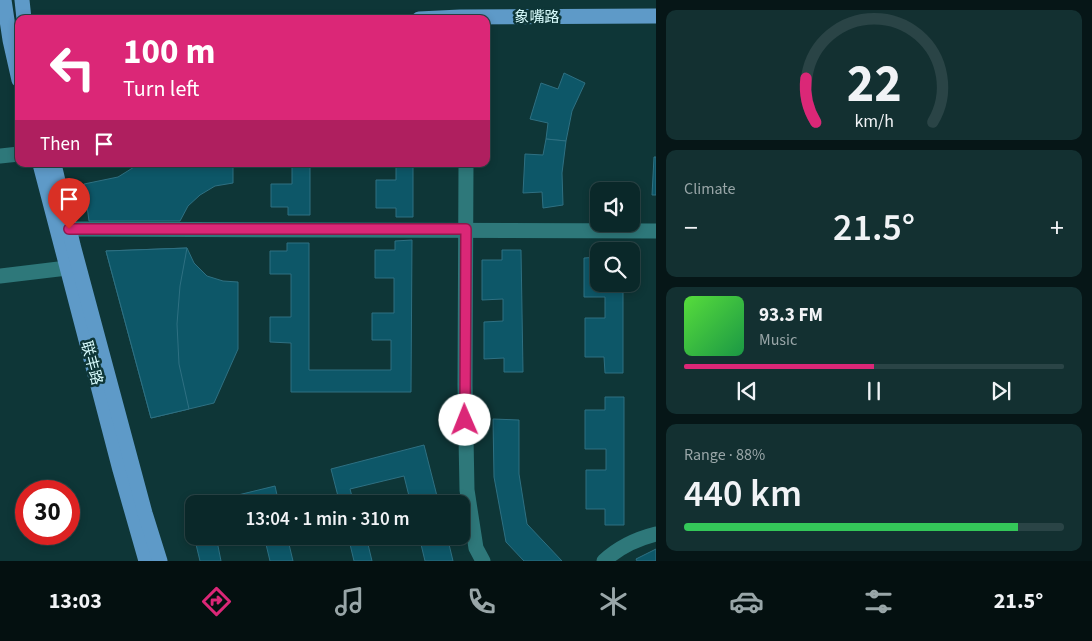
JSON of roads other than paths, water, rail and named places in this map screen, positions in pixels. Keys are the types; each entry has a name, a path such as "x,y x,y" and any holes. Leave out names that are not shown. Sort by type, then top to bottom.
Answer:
{"main road":[{"path":"4,0 15,64"},
{"path":"22,0 24,15"},
{"name":"象嘴路","path":"490,18 656,16"},
{"path":"0,43 15,70"},
{"name":"联丰路","path":"41,167 120,470 146,561"},
{"name":"联丰路","path":"55,167 69,229 140,494 160,561"}],"street":[{"path":"0,156 15,154"},
{"path":"466,167 465,386 467,490 476,548 483,561"},
{"path":"69,229 656,230"},
{"path":"0,276 67,268"},
{"path":"604,561 614,551 642,538 656,534"}]}
